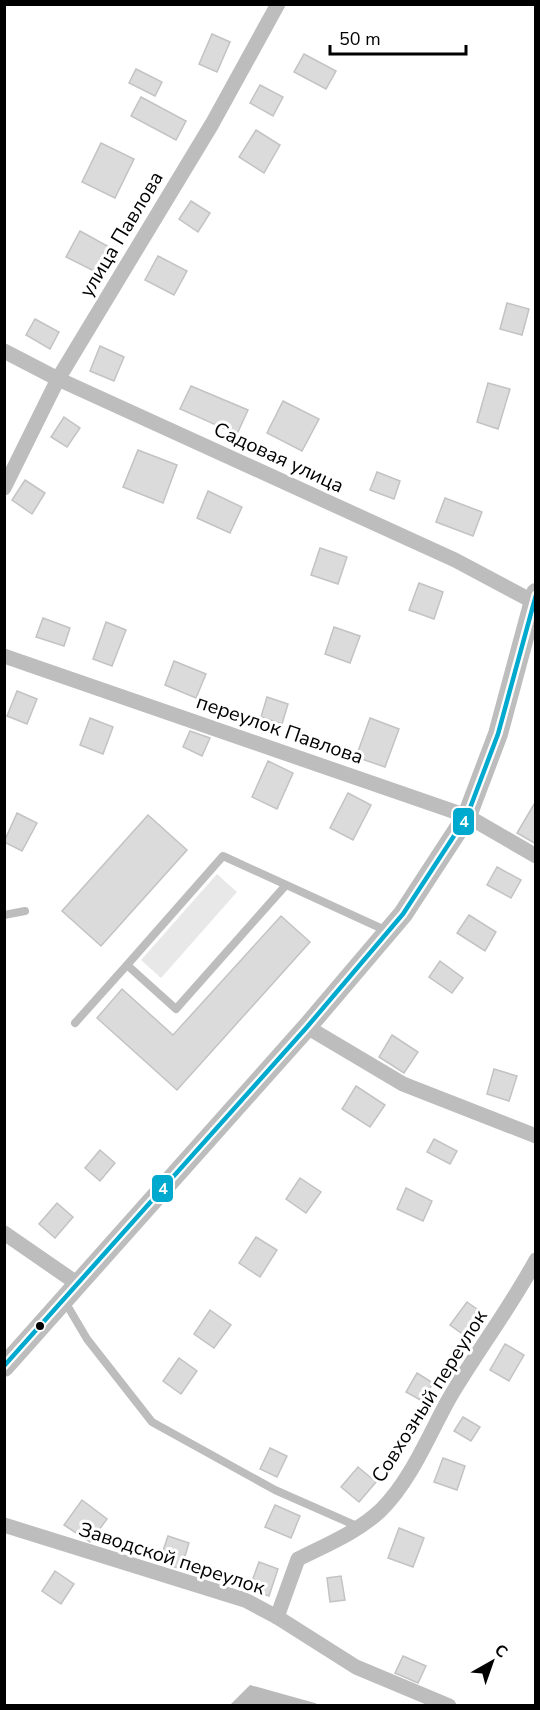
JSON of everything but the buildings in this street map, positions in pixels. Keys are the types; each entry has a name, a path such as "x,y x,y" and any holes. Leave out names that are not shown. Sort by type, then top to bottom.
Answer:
{"street":[{"name":"улица Павлова","path":"4,488 58,379 212,124 278,4"},
{"name":"Садовая улица","path":"4,351 58,379 535,598"},
{"path":"4,1367 307,1027 403,914 467,816 498,734 535,598"},
{"name":"переулок Павлова","path":"4,656 467,816 536,856"},
{"path":"307,1027 403,1084 536,1136"},
{"path":"4,1233 78,1284"},
{"name":"Совхозный переулок","path":"278,1617 298,1559 359,1527 381,1509 408,1475 451,1396 516,1297 536,1260"},
{"name":"Заводской переулок","path":"4,1525 245,1600 278,1617 356,1667 449,1706"}],"lane":[{"path":"75,1023 223,856 389,932"},
{"path":"127,965 176,1009 286,885"},
{"path":"4,915 25,911"},
{"path":"64,1300 87,1339 152,1422 275,1490 359,1527"}],"shaded area":[{"path":"217,874 237,892 161,978 141,960"},
{"path":"250,1685 315,1703 319,1705 230,1705"}],"transit line":[{"name":"4","path":"4,1366 307,1027 403,914 467,816 498,734 536,595"}]}
